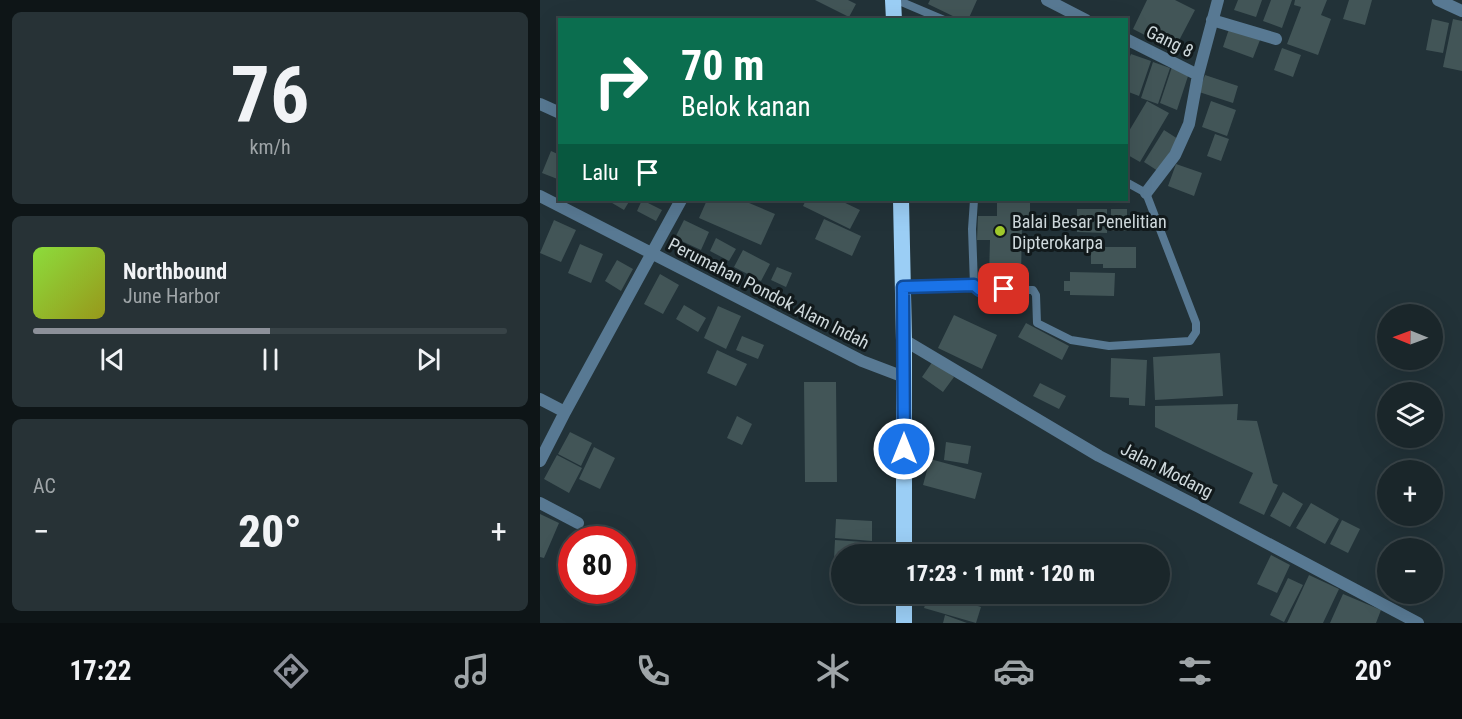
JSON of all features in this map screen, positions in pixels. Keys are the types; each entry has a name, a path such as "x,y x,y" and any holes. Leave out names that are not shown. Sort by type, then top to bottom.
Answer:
{"highway":[{"path":"894,18 895,0"},
{"path":"901,201 904,544"},
{"path":"904,604 904,623"}],"street":[{"path":"1047,0 1082,18"},
{"path":"1146,194 1164,172 1182,141 1218,0"},
{"path":"1438,0 1462,11"},
{"path":"1212,20 1276,39"},
{"name":"Gang 8","path":"1128,40 1198,75"},
{"path":"540,104 558,112"},
{"name":"Perumahan Pondok Alam Indah","path":"540,196 862,361 904,377"},
{"name":"Perumahan Pondok Alam Indah","path":"540,461 680,201"},
{"name":"Jalan Modang","path":"904,340 1099,456 1418,623"},
{"path":"540,399 565,412"},
{"path":"540,503 578,523"}],"lane":[{"path":"895,0 939,18"},
{"path":"903,287 974,285 980,290 1033,290 1036,296 1037,322 1071,340 1109,346 1190,341 1196,332 1196,323 1146,194 1128,183"},
{"path":"974,201 972,229 974,285"}],"building":[{"path":"815,0 848,0 856,4 849,17"},
{"path":"930,0 977,0 969,18 957,18 928,4"},
{"path":"1147,0 1175,0 1195,10 1174,50 1133,29"},
{"path":"1238,0 1262,0 1256,17 1234,10"},
{"path":"1271,0 1292,0 1282,28 1263,21"},
{"path":"1295,0 1327,0 1321,15 1331,19 1318,55 1287,44 1301,7 1294,5"},
{"path":"1349,0 1372,0 1365,25 1343,19"},
{"path":"1432,19 1449,23 1443,53 1426,50"},
{"path":"1453,19 1462,21 1462,71 1443,67"},
{"path":"1229,29 1260,40 1253,58 1223,47"},
{"path":"1282,48 1301,55 1293,77 1274,70"},
{"path":"1131,54 1151,61 1139,96 1128,92 1128,61"},
{"path":"1153,62 1170,68 1158,104 1141,98"},
{"path":"1172,67 1189,73 1177,110 1160,103"},
{"path":"1205,75 1238,86 1233,103 1199,92"},
{"path":"1147,101 1169,113 1140,162 1128,155 1128,133"},
{"path":"1211,101 1236,110 1227,136 1202,127"},
{"path":"1164,130 1178,139 1158,171 1144,162"},
{"path":"1215,134 1229,139 1221,161 1207,156"},
{"path":"551,151 558,154 558,179 542,173"},
{"path":"1176,164 1202,173 1194,196 1168,186"},
{"path":"609,201 629,201 624,210"},
{"path":"642,201 662,210 656,221 637,211"},
{"path":"707,201 744,201 775,214 761,245 699,218"},
{"path":"806,201 841,201 860,210 850,229 803,206"},
{"name":"Balai Besar Penelitian Dipterokarpa","path":"997,201 1030,201 1030,223 1022,222 1021,277 989,276 990,240 977,240 978,216 997,216"},
{"path":"1077,209 1107,209 1107,233 1077,232"},
{"path":"1111,209 1127,209 1127,231 1111,231"},
{"path":"824,219 861,236 852,256 815,239"},
{"path":"554,220 576,230 561,262 540,253"},
{"path":"684,220 709,232 701,250 675,238"},
{"path":"716,238 736,249 729,261 710,251"},
{"path":"580,244 603,254 591,283 568,273"},
{"path":"1103,247 1136,247 1136,268 1103,268 1103,264 1091,264 1091,251 1103,251"},
{"path":"743,250 770,264 761,281 734,267"},
{"path":"617,260 633,269 621,291 605,281"},
{"path":"777,267 792,273 786,287 771,280"},
{"path":"1070,272 1115,273 1114,296 1070,295 1070,291 1064,291 1064,281 1070,281"},
{"path":"660,274 679,285 663,314 644,304"},
{"path":"684,305 706,318 698,332 676,319"},
{"path":"718,306 741,316 726,349 704,338"},
{"path":"954,315 997,335 982,369 938,348"},
{"path":"1026,323 1069,346 1062,360 1018,337"},
{"path":"742,336 764,345 758,359 736,350"},
{"path":"717,350 747,364 736,386 707,373"},
{"path":"1220,353 1223,396 1155,400 1153,357"},
{"path":"1111,358 1147,360 1145,406 1129,405 1129,398 1110,397"},
{"path":"933,361 954,377 943,392 922,377"},
{"path":"804,382 836,382 837,482 805,482"},
{"path":"1040,383 1066,396 1059,409 1033,396"},
{"path":"1238,404 1237,420 1257,421 1273,483 1278,485 1264,515 1239,503 1253,473 1155,427 1155,406"},
{"path":"737,416 752,424 742,445 727,438"},
{"path":"570,432 592,443 581,466 558,454"},
{"path":"946,442 971,446 968,464 944,460"},
{"path":"594,447 615,458 600,489 579,479"},
{"path":"557,455 582,468 569,493 544,479"},
{"path":"930,459 982,473 975,499 923,485"},
{"path":"1283,492 1303,504 1290,527 1270,516"},
{"path":"1311,503 1339,519 1325,544 1296,528"},
{"path":"540,514 559,523 544,558 540,557"},
{"path":"836,519 872,521 872,541 835,538"},
{"path":"1342,520 1360,529 1348,553 1330,544"},
{"path":"835,540 878,543 878,544 835,544"},
{"path":"1271,555 1290,565 1277,593 1257,584"},
{"path":"1309,575 1339,589 1323,623 1287,623"},
{"path":"1288,578 1303,585 1284,622 1270,615"},
{"path":"1343,594 1381,610 1376,623 1330,623"},
{"path":"925,604 971,604 981,607 976,623 924,608"},
{"path":"945,615 967,623 943,623"}],"place":[{"name":"Balai Besar Penelitian Dipterokarpa","path":"1000,231"}],"route":[{"path":"904,449 903,287 974,285 980,290 1004,289"}]}
